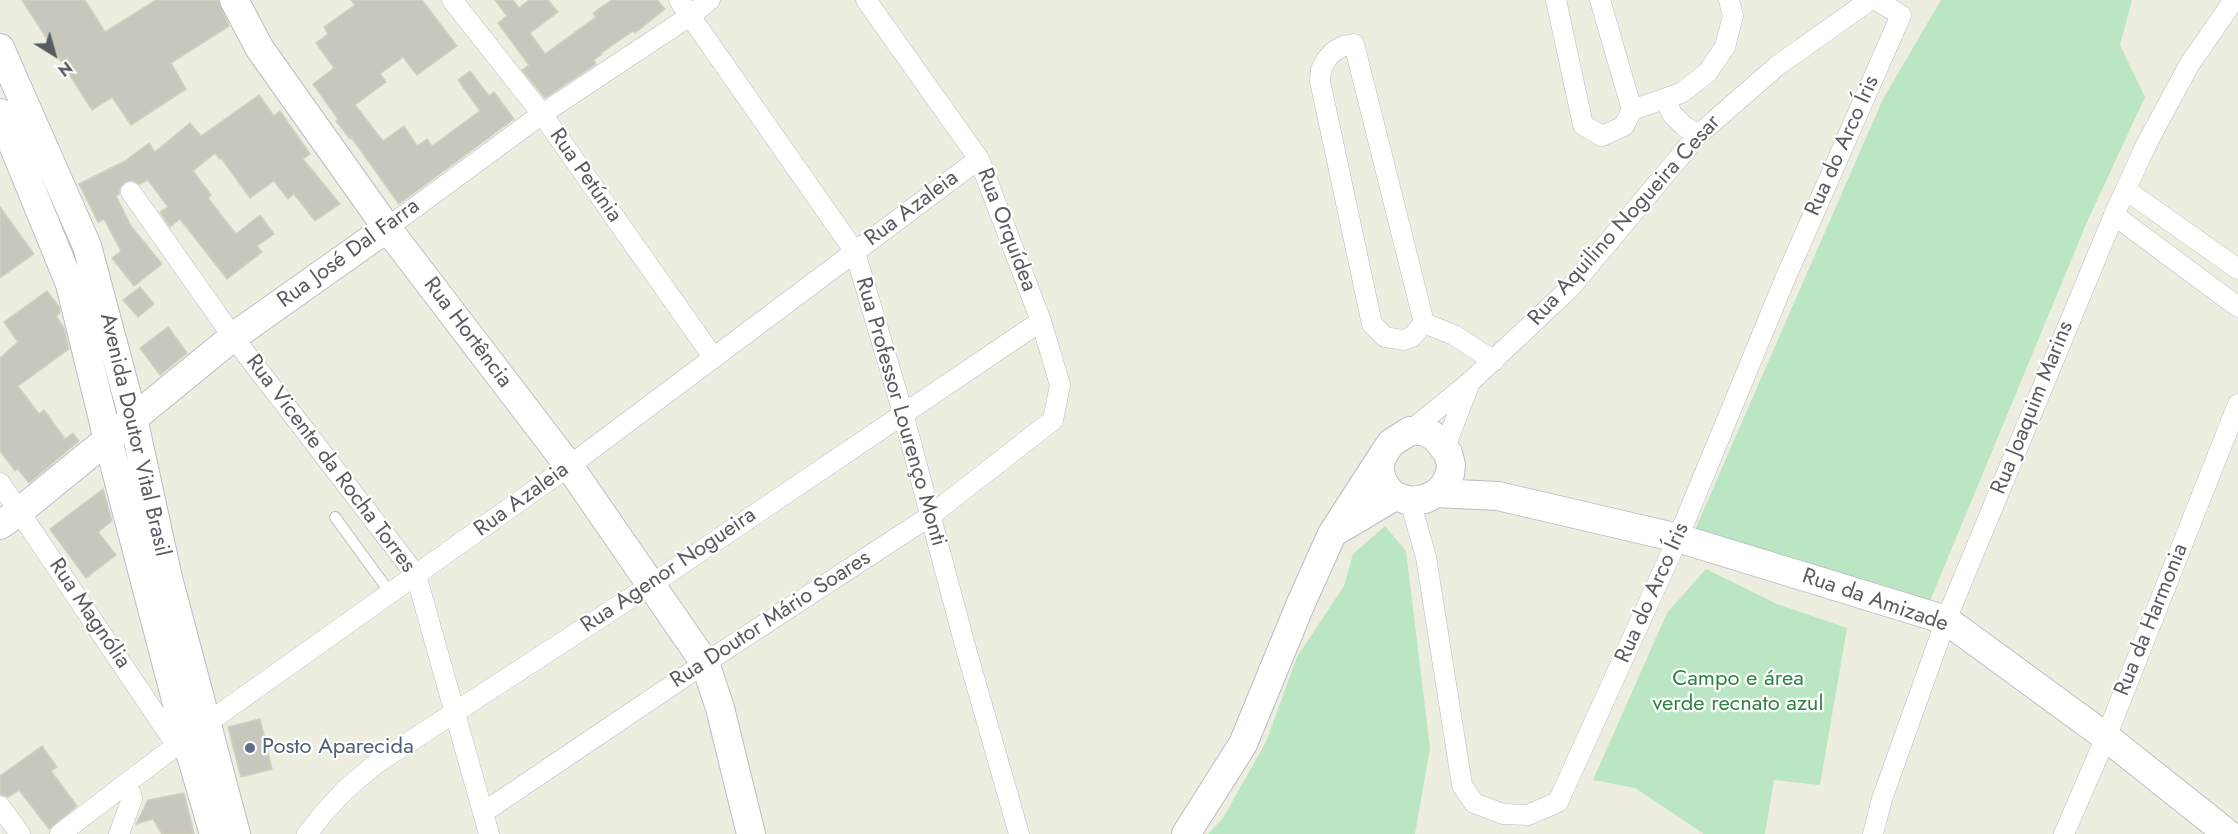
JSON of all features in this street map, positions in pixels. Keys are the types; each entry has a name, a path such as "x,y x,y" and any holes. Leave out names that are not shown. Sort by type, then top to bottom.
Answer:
{"street":[{"name":"Rua Hortência","path":"234,0 260,49 387,228 569,466 705,663 720,708 751,834"},
{"name":"Rua Petúnia","path":"453,0 542,114 712,357"},
{"name":"Rua José Dal Farra","path":"10,518 233,337 387,228 684,8 710,0"},
{"name":"Rua Orquídea","path":"866,0 979,159 1041,321 1060,385 1053,420"},
{"path":"1556,0 1583,125 1602,136 1624,126 1632,110 1600,0"},
{"path":"1632,110 1681,93 1707,74 1725,47 1733,16 1729,0"},
{"name":"Rua Aquilino Nogueira Cesar","path":"1410,431 1494,362 1570,288 1698,135 1777,66 1870,0"},
{"name":"Rua do Arco Íris","path":"1414,497 1426,557 1462,785 1474,803 1503,814 1528,815 1558,802 1678,538 1785,279 1901,15 1876,0"},
{"name":"Rua Joaquim Marins","path":"1873,834 1882,799 1946,620 2115,215 2146,145 2189,65 2234,0"},
{"name":"Rua Professor Lourenço Monti","path":"684,8 855,252 903,413 1019,834"},
{"path":"1354,44 1424,323 1412,337 1394,340 1385,337 1372,324 1320,81 1321,70 1326,60 1343,46 1354,44"},
{"name":"Avenida Doutor Vital Brasil","path":"0,48 17,147 87,246 133,418 165,567 190,736 236,834"},
{"path":"1665,99 1672,114 1698,135"},
{"name":"Avenida Doutor Vital Brasil","path":"0,113 17,147 70,284 108,440 190,736 214,834"},
{"name":"Rua Azaleia","path":"60,834 190,736 569,466 979,159"},
{"path":"2126,190 2238,269"},
{"name":"Rua Vicente da Rocha Torres","path":"131,192 233,337 416,575 489,834"},
{"path":"2115,215 2238,307"},
{"name":"Rua Agenor Nogueira","path":"308,834 322,814 346,789 369,770 652,584 1041,321"},
{"path":"1424,323 1454,335 1494,362"},
{"name":"Rua Aquilino Nogueira Cesar","path":"1448,456 1470,382"},
{"name":"Rua da Harmonia","path":"2064,834 2106,737 2238,404"},
{"name":"Rua Doutor Mário Soares","path":"484,812 705,663 930,516 1053,420"},
{"path":"1186,834 1243,744 1332,534 1391,443 1410,431 1422,431 1434,436 1448,456 1447,480 1332,534"},
{"path":"1383,455 1379,466 1382,480 1389,491 1414,497"},
{"name":"Rua da Amizade","path":"1448,456 1498,496"},
{"name":"Rua Magnólia","path":"0,483 10,518 190,736"},
{"name":"Rua da Amizade","path":"1414,497 1498,496 1678,538 1946,620 2106,737 2228,834"},
{"path":"119,834 132,799 124,786"},
{"path":"0,806 20,834"}],"lane":[{"path":"335,518 391,594"}],"green space":[{"path":"1941,0 2132,0 2120,45 2145,97 2087,222 1930,601 1694,532 1883,99"},
{"path":"1385,526 1406,551 1430,748 1415,834 1208,834 1223,818 1266,742 1297,657 1344,586 1353,554"},
{"name":"Campo e área verde recnato azul","path":"1706,569 1777,604 1847,628 1820,785 1774,780 1765,834 1704,834 1635,788 1593,780 1667,613"}],"building":[{"path":"22,0 85,0 105,32 156,0 218,0 229,26 171,63 186,89 131,125 112,97 92,110"},
{"path":"351,0 422,0 457,46 417,75 403,57 380,74 386,82 355,105 383,141 404,126 417,146 427,139 432,146 480,111 458,80 470,71 489,96 494,92 514,119 399,204 351,137 350,139 336,121 338,119 313,84 334,68 316,43 328,34 324,27 355,5"},
{"path":"495,0 513,0 519,8 529,0 548,0 558,12 530,33 545,54 596,17 593,13 612,0 657,0 665,9 635,33 633,31 601,53 594,60 596,64 545,98 522,70 529,65 498,23 507,16"},
{"path":"259,95 274,116 280,111 310,154 303,159 340,204 315,221 294,194 288,199 274,181 250,198 215,153 193,171 211,195 208,198 236,234 260,215 274,234 257,246 262,252 227,279 180,219 170,227 160,212 168,207 148,180 140,184 131,180 125,182 116,196 131,226 162,264 134,286 112,258 121,251 104,219 98,222 79,184 125,161 149,143 155,152 190,123 201,136"},
{"path":"0,207 34,254 0,278"},
{"path":"140,287 154,304 138,317 123,300"},
{"path":"47,291 59,307 60,313 56,316 64,328 69,349 18,386 39,414 44,410 65,439 73,433 79,441 29,483 18,469 15,471 0,451 0,358 18,342 4,322"},
{"path":"168,327 187,353 160,375 140,348"},
{"path":"103,489 112,521 98,532 116,555 86,578 50,529"},
{"name":"Posto Aparecida","path":"260,719 272,769 241,777 228,727"},
{"path":"42,746 57,767 51,771 77,806 49,829 19,790 8,797 0,794 0,776"},
{"path":"184,793 194,834 162,834 153,819 136,824 148,800"}],"place":[{"name":"Posto Aparecida","path":"250,748"}]}
